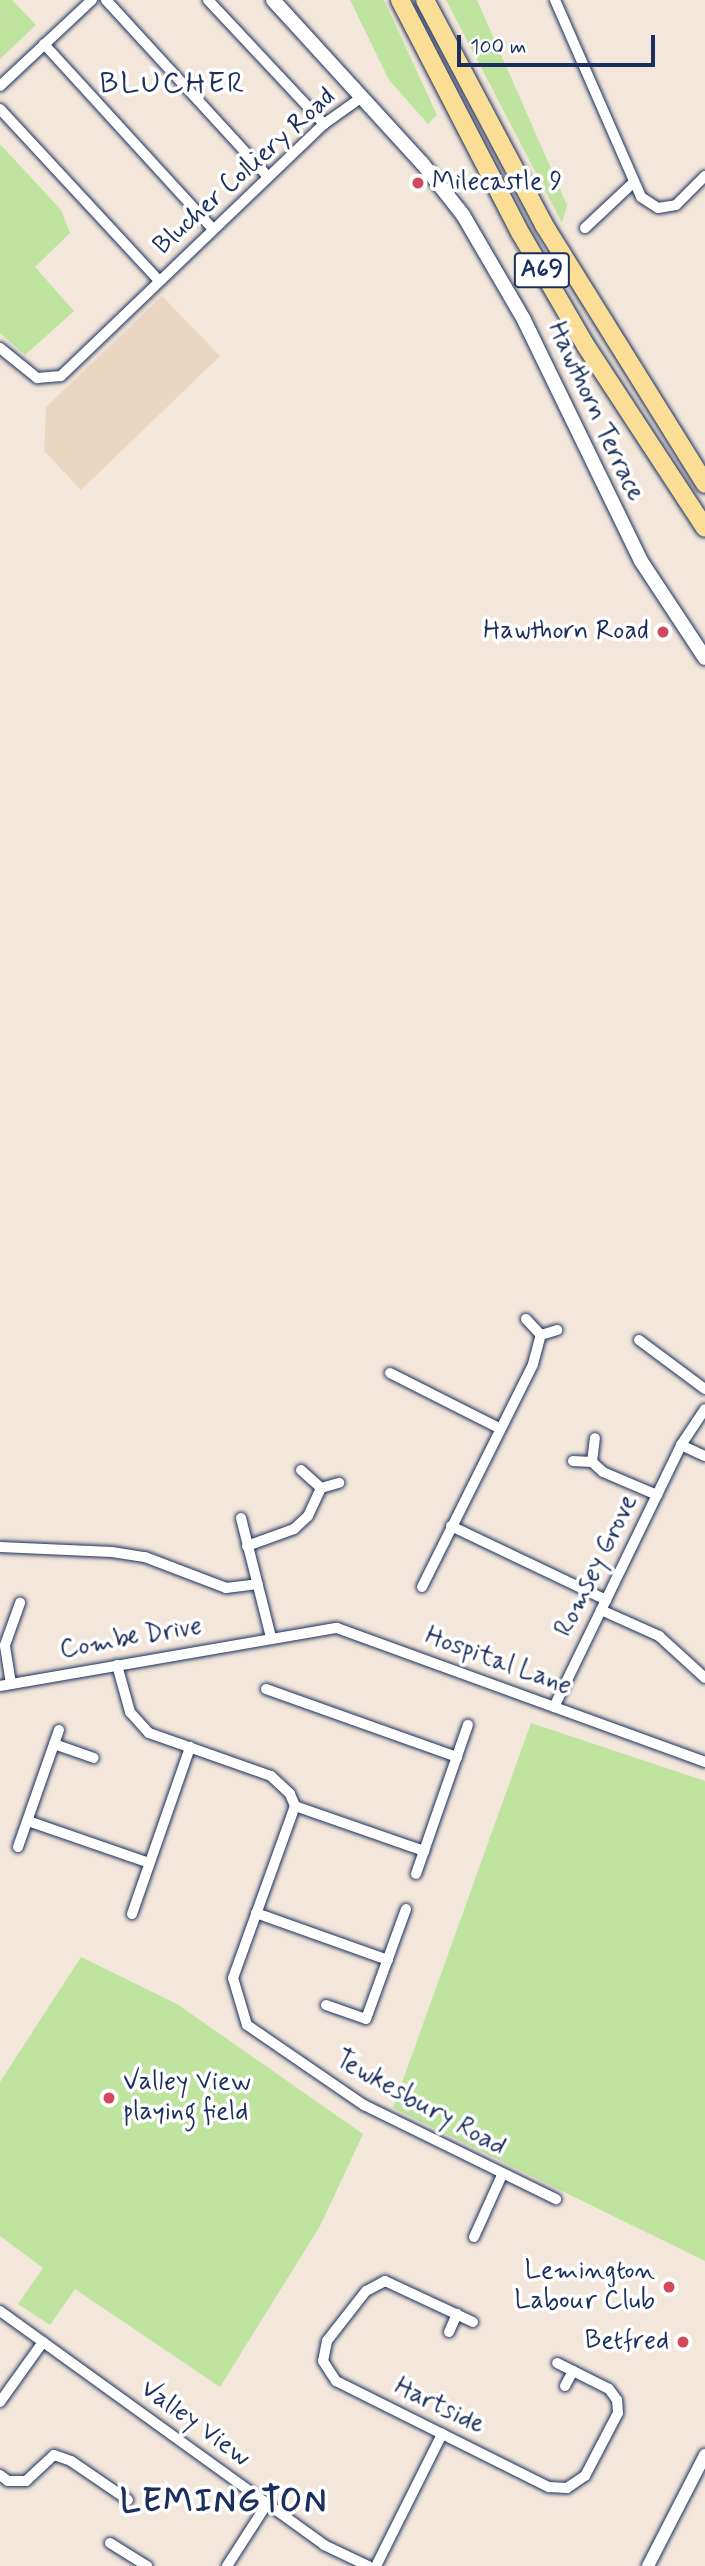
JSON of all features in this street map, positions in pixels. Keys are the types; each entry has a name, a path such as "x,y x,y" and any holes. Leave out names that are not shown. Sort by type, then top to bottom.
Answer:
{"highway":[{"name":"A69","path":"400,0 527,245 586,346 705,528"},
{"name":"A69","path":"425,0 544,225 656,412 705,484"}],"main road":[{"name":"Hawthorn Terrace","path":"273,0 438,184 495,267 629,539 705,658"}],"street":[{"path":"0,86 92,0"},
{"path":"106,0 268,177"},
{"path":"208,0 324,124"},
{"path":"555,0 634,182 646,202 666,208 676,205 705,176"},
{"path":"44,44 214,229"},
{"name":"Blucher Colliery Road","path":"0,348 37,378 61,376 324,124 362,97"},
{"name":"Blucher Colliery Road","path":"0,109 159,281"},
{"path":"585,228 634,182"},
{"path":"526,1319 541,1335"},
{"path":"541,1335 557,1330"},
{"path":"422,1587 499,1427 533,1364 541,1335"},
{"path":"639,1340 705,1390"},
{"path":"390,1373 499,1427"},
{"name":"Romsey Grove","path":"554,1707 681,1445 705,1409"},
{"path":"592,1462 595,1438"},
{"path":"681,1445 705,1456"},
{"path":"573,1461 592,1462 603,1472 657,1495"},
{"path":"301,1470 321,1488"},
{"path":"247,1546 294,1529 308,1516 321,1488 339,1483"},
{"path":"240,1518 271,1637"},
{"path":"451,1526 659,1636 705,1678"},
{"path":"0,1547 112,1552 145,1557 226,1588 258,1584"},
{"path":"5,1685 5,1646 20,1603"},
{"name":"Hospital Lane","path":"271,1637 337,1628 705,1762"},
{"name":"Combe Drive","path":"5,1685 271,1637"},
{"path":"117,1665 124,1695 137,1722 149,1733 271,1776 290,1794 295,1806 424,1851"},
{"path":"266,1689 457,1757"},
{"path":"416,1874 468,1725"},
{"path":"18,1847 59,1730"},
{"path":"54,1744 94,1758"},
{"path":"132,1914 190,1746"},
{"name":"Tewkesbury Road","path":"295,1806 233,1979 247,2025 364,2105 502,2175 556,2199"},
{"path":"27,1821 149,1863"},
{"path":"326,2005 366,2019 406,1909"},
{"path":"256,1913 388,1960"},
{"path":"474,2237 502,2175"},
{"name":"Hartside","path":"473,2322 385,2281 366,2291 327,2341 323,2361 336,2381 549,2487 567,2488 585,2476 618,2413 610,2389 557,2363"},
{"name":"Valley View","path":"0,2311 324,2545 368,2566"},
{"path":"449,2332 457,2314"},
{"path":"0,2402 43,2342"},
{"path":"565,2386 573,2371"},
{"path":"376,2566 442,2434"},
{"path":"0,2475 8,2481 26,2481 54,2455 71,2461 128,2500"},
{"path":"648,2566 705,2455"},
{"path":"227,2566 267,2504"},
{"path":"110,2543 147,2566"}],"shaded area":[{"path":"162,296 220,356 81,490 44,451 46,407"}],"green space":[{"path":"0,0 12,0 36,25 0,59"},
{"path":"350,0 384,0 437,115 428,124 389,80"},
{"path":"446,0 477,0 567,205 562,223"},
{"path":"0,144 61,210 70,233 35,267 74,311 25,355 0,333"},
{"path":"531,1723 705,1781 705,2261 393,2108"},
{"path":"81,1957 177,2004 363,2134 320,2226 220,2387 75,2289 50,2325 18,2304 43,2268 0,2236 0,2082"}],"place":[{"name":"Milecastle 9","path":"418,183"},
{"name":"Hawthorn Road","path":"663,632"},
{"name":"Valley View playing field","path":"109,2098"},
{"name":"Lemington Labour Club","path":"669,2287"},
{"name":"Betfred","path":"683,2342"}],"district":[{"name":"BLUCHER","path":"173,84"},
{"name":"LEMINGTON","path":"224,2503"}]}
